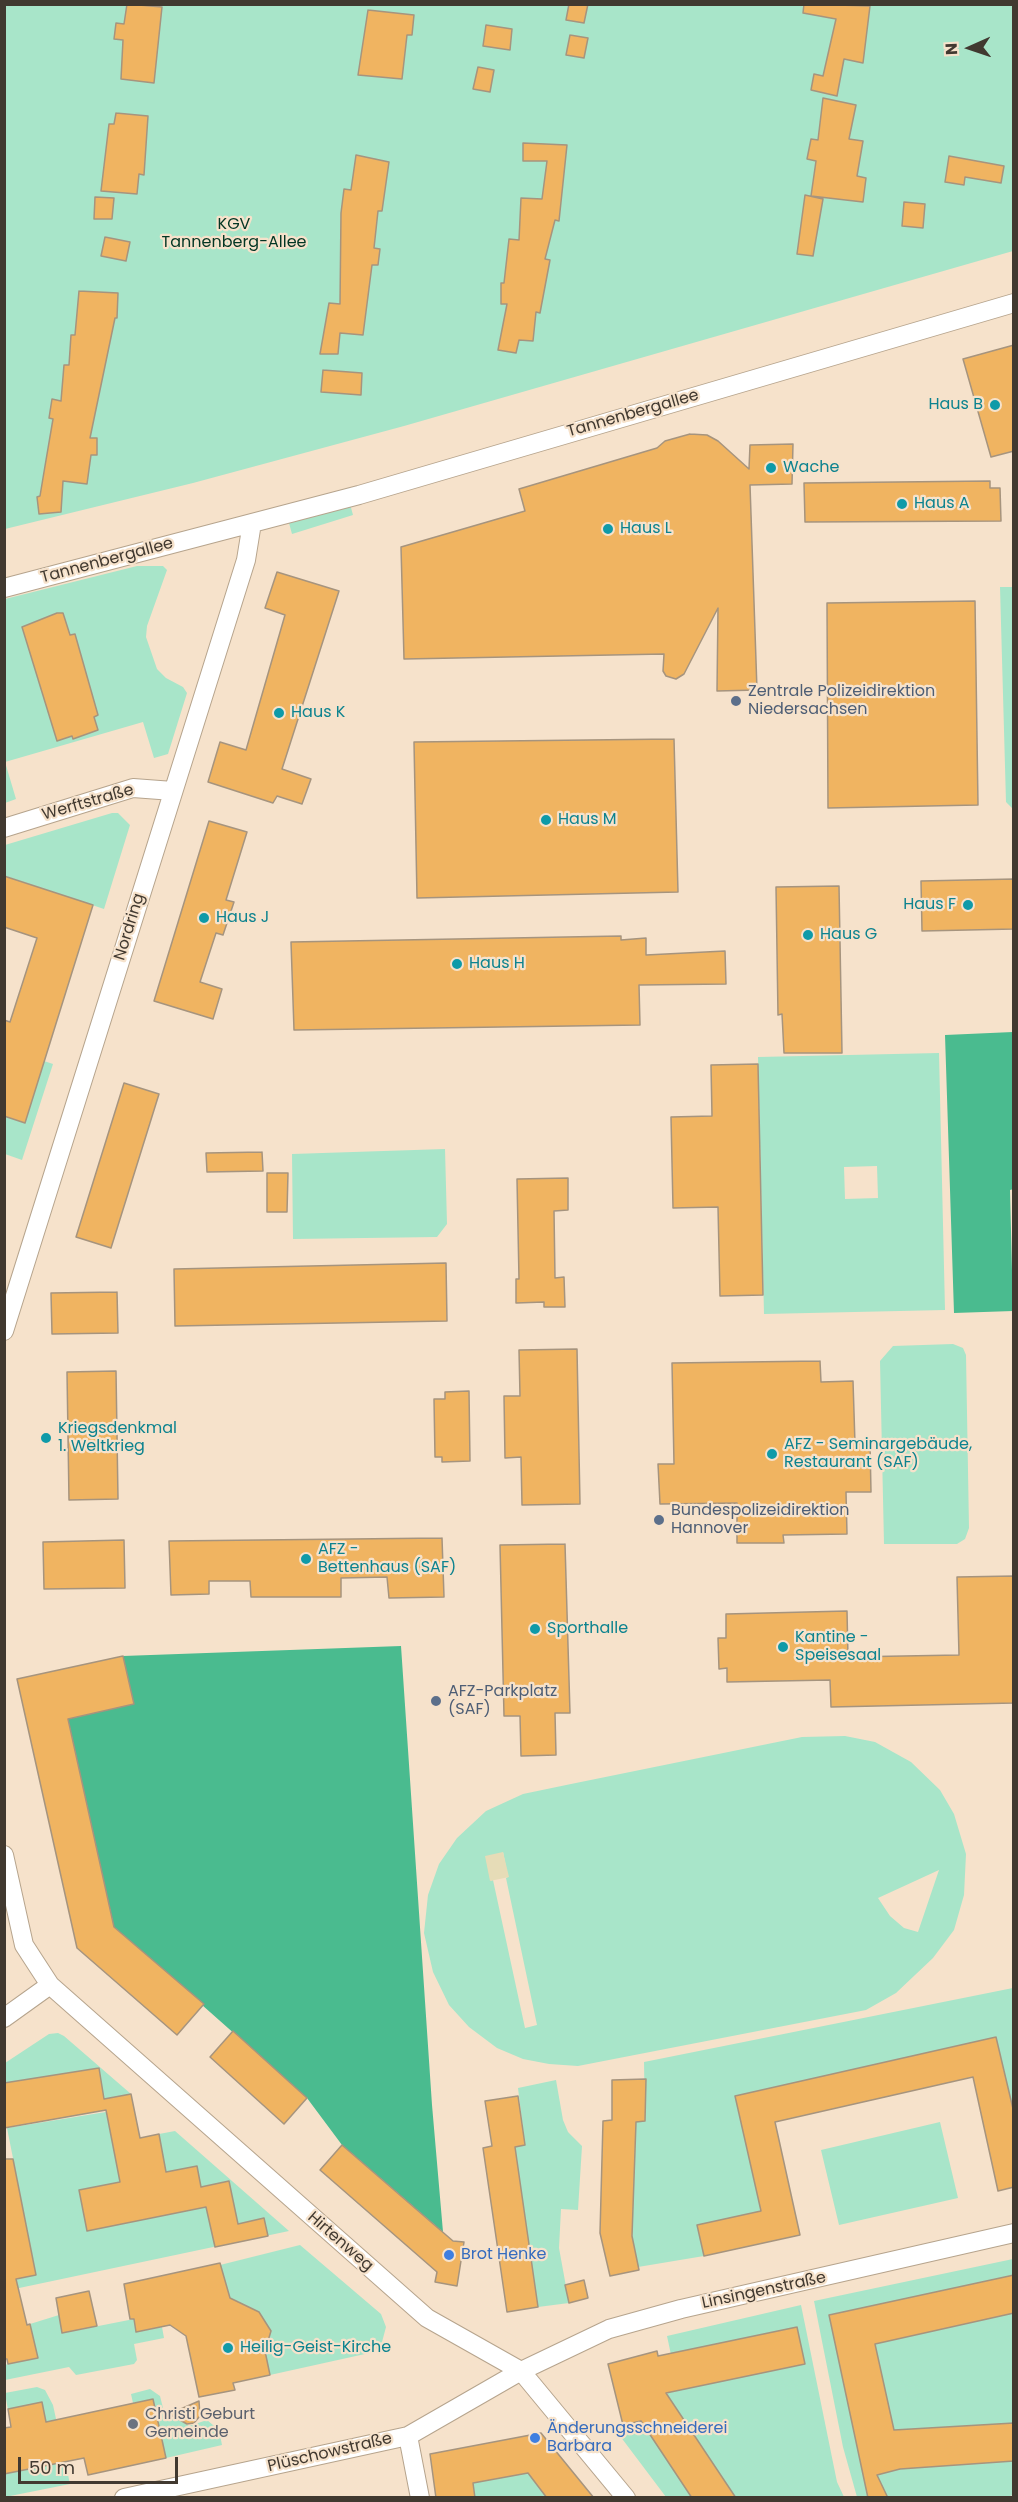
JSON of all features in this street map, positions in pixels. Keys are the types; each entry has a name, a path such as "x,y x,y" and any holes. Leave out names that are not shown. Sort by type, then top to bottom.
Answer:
{"street":[{"name":"Tannenbergallee","path":"4,588 359,495 1014,303"},
{"name":"Nordring","path":"4,1331 246,560 252,523"},
{"name":"Werftstraße","path":"4,828 133,788 173,791"},
{"path":"4,1855 24,1945 50,1985 4,2018"},
{"name":"Hirtenweg","path":"50,1985 427,2318 521,2371 626,2498"},
{"name":"Linsingenstraße","path":"521,2371 609,2329 681,2308 1014,2233"},
{"name":"Plüschowstraße","path":"124,2498 408,2436 521,2371"},
{"path":"408,2436 420,2498"}],"green space":[{"name":"KGV Tannenberg-Allee","path":"4,5 1013,5 1013,251 404,426 193,483 5,529"},
{"path":"350,504 353,515 292,534 289,523"},
{"path":"137,566 163,566 167,570 147,626 146,637 157,669 166,678 183,687 187,693 168,754 154,758 143,722 5,762 5,599"},
{"path":"1000,587 1013,587 1013,809 1006,802"},
{"path":"5,762 16,799 5,803"},
{"path":"118,813 130,825 104,909 5,876 5,845"},
{"path":"1013,1032 1014,1189 1010,1190 1013,1311 954,1313 945,1035"},
{"path":"5,1048 53,1064 22,1160 5,1154"},
{"path":"939,1053 945,1310 764,1314 758,1057","holes":["877,1166 878,1198 845,1199 844,1167"]},
{"path":"445,1149 447,1224 437,1237 293,1239 292,1154"},
{"path":"953,1344 963,1348 966,1355 969,1528 965,1539 957,1544 884,1544 880,1361 893,1346"},
{"path":"401,1646 432,2105 443,2232 342,2145 307,2098 114,1927 68,1719 133,1704 123,1656"},
{"path":"845,1736 875,1742 911,1762 940,1790 954,1814 966,1854 964,1895 954,1930 933,1958 896,1993 866,2010 578,2066 523,2059 497,2048 469,2027 449,2005 433,1972 424,1933 428,1895 439,1864 457,1838 486,1811 523,1794 802,1737","holes":["503,1852 508,1877 506,1878 537,2025 525,2028 493,1880 491,1881","939,1870 918,1932 904,1928 890,1916 878,1898"]},
{"path":"1013,1988 1013,2113 996,2037 735,2096 761,2211 697,2225 704,2256 638,2267 632,2236 636,2122 645,2121 644,2062"},
{"path":"58,2033 131,2094 104,2099 5,2083 5,2063 49,2034"},
{"path":"556,2080 563,2120 568,2132 582,2146 578,2210 561,2209 559,2248 569,2303 538,2307 515,2147 525,2145 518,2088"},
{"path":"106,2112 116,2161 162,2152 159,2134 175,2131 289,2231 5,2291 5,2281 36,2274 7,2128"},
{"path":"940,2122 958,2198 839,2225 821,2150"},
{"path":"300,2245 381,2314 386,2327 382,2342 374,2352 270,2375 265,2351 270,2330 258,2312 247,2311 238,2301 230,2301 220,2265"},
{"path":"1013,2259 1013,2495 1004,2498 857,2497 843,2447 814,2301"},
{"path":"801,2305 837,2482 844,2497 666,2497 617,2432 623,2425 672,2413 666,2387 677,2383 667,2336"},
{"path":"59,2315 63,2333 134,2319 137,2332 162,2327 164,2338 134,2344 137,2360 134,2364 76,2375 69,2367 5,2380 4,2365 38,2358 30,2324"},
{"path":"37,2387 45,2390 53,2405 70,2484 5,2497 4,2428 11,2427 5,2393"},
{"path":"150,2389 160,2396 166,2420 176,2418 189,2426 207,2420 219,2430 222,2445 166,2458 153,2399 133,2403 131,2394"},
{"path":"528,2473 547,2497 475,2497 473,2483"}],"sand":[{"path":"503,1852 509,1877 490,1881 485,1856"}],"building":[{"path":"127,4 162,7 154,83 121,79 123,40 114,39 116,23 124,24"},
{"path":"569,4 588,4 584,23 566,20"},
{"path":"804,4 870,6 863,63 844,59 837,96 811,90 814,74 823,76 836,19 803,13"},
{"path":"368,10 414,15 412,35 407,35 402,79 358,75"},
{"path":"486,25 512,29 510,50 483,46"},
{"path":"570,35 588,38 584,58 566,55"},
{"path":"478,67 494,70 490,92 473,89"},
{"path":"823,98 856,105 849,139 863,141 857,176 866,178 863,202 811,196 816,161 807,159 811,139 818,140"},
{"path":"116,113 148,116 144,175 139,174 137,194 101,191 109,124 114,124"},
{"path":"523,143 567,145 559,221 555,220 545,259 550,260 540,313 536,312 533,341 519,340 516,353 498,350 507,304 501,304 501,283 504,283 509,239 519,240 521,198 542,199 547,161 523,161"},
{"path":"356,155 389,162 382,211 378,211 374,248 380,249 378,265 372,265 363,335 340,333 338,354 320,354 329,303 340,304 341,213 344,189 351,190"},
{"path":"949,156 1004,166 1001,183 965,177 964,185 945,182"},
{"path":"805,195 823,199 813,256 797,254"},
{"path":"95,197 114,198 112,219 94,219"},
{"path":"904,202 925,204 923,228 902,226"},
{"path":"105,237 130,242 126,261 101,256"},
{"path":"79,291 118,293 117,318 115,318 90,438 97,438 97,455 91,455 87,484 63,481 61,512 39,514 37,497 40,496 53,419 49,418 52,399 61,401 64,365 69,365 71,335 75,335"},
{"name":"Haus B","path":"1014,345 1014,451 991,457 963,359"},
{"path":"323,370 362,373 361,395 321,392"},
{"name":"Haus L","path":"690,434 707,435 718,441 749,469 750,445 793,444 792,484 750,485 757,690 717,691 718,608 684,674 676,679 666,676 663,671 664,654 404,659 401,547 525,511 519,489 657,448 665,441"},
{"name":"Haus A","path":"990,481 990,488 1000,488 1001,521 805,522 804,483"},
{"name":"Haus K","path":"277,572 339,591 282,769 311,779 302,804 277,796 273,803 208,782 220,742 246,750 285,615 265,608"},
{"path":"975,601 978,805 828,808 827,603"},
{"path":"57,613 63,613 70,635 75,634 98,715 94,717 98,730 73,739 72,736 57,741 22,627"},
{"name":"Haus M","path":"674,739 678,892 417,898 414,742"},
{"name":"Haus J","path":"209,821 247,832 226,900 234,902 223,935 216,933 200,982 222,989 213,1019 154,1001"},
{"path":"4,876 93,905 25,1123 4,1116 4,1020 10,1022 37,938 4,927"},
{"name":"Haus F","path":"1014,879 1014,929 922,931 921,881"},
{"name":"Haus G","path":"839,886 842,1053 784,1053 782,1014 778,1015 776,887"},
{"path":"621,936 621,940 646,938 646,955 725,951 726,984 639,985 640,1025 294,1030 291,942"},
{"path":"758,1064 763,1295 720,1296 718,1207 673,1208 671,1117 712,1116 711,1065"},
{"path":"124,1083 159,1094 111,1248 76,1237"},
{"path":"262,1152 263,1171 207,1172 206,1153"},
{"path":"267,1173 288,1173 287,1212 267,1212"},
{"path":"568,1178 568,1210 554,1211 555,1278 564,1277 565,1307 544,1307 544,1302 516,1303 516,1279 519,1279 517,1179"},
{"path":"446,1263 447,1321 175,1326 174,1269"},
{"path":"117,1292 118,1333 52,1334 51,1293"},
{"path":"577,1349 580,1504 522,1505 521,1457 505,1458 504,1396 520,1396 519,1350"},
{"name":"AFZ - Seminargebäude, Restaurant (SAF)","path":"820,1361 821,1382 853,1381 855,1444 870,1444 871,1492 846,1492 847,1534 783,1535 784,1543 737,1543 737,1503 660,1504 658,1464 674,1464 672,1363"},
{"path":"116,1371 118,1499 69,1500 67,1372"},
{"path":"469,1391 470,1461 442,1462 442,1457 435,1457 434,1399 445,1399 445,1392"},
{"name":"AFZ - Bettenhaus (SAF)","path":"442,1538 444,1597 389,1598 387,1577 341,1578 341,1597 251,1597 250,1581 209,1581 209,1594 171,1595 169,1541"},
{"path":"124,1540 125,1588 44,1589 43,1542"},
{"name":"Sporthalle","path":"565,1544 570,1713 555,1713 556,1755 521,1756 520,1716 504,1716 500,1545"},
{"name":"Kantine - Speisesaal","path":"1014,1576 1014,1703 831,1707 830,1680 727,1682 727,1668 719,1669 718,1638 726,1638 726,1614 847,1611 848,1657 959,1655 957,1577"},
{"path":"123,1656 134,1704 68,1719 114,1927 204,2004 177,2035 77,1948 17,1679"},
{"path":"233,2031 307,2098 284,2124 210,2057"},
{"path":"996,2037 1014,2113 1014,2187 998,2191 973,2077 775,2122 800,2235 704,2256 697,2225 761,2211 735,2096"},
{"path":"99,2068 104,2099 131,2094 140,2138 159,2134 166,2172 197,2166 201,2187 229,2181 238,2224 264,2218 268,2236 215,2247 206,2207 87,2231 79,2190 120,2182 106,2110 4,2128 4,2083"},
{"path":"646,2079 645,2121 636,2122 632,2236 639,2270 610,2276 600,2233 603,2121 612,2120 612,2080"},
{"path":"518,2096 525,2145 515,2147 538,2307 507,2312 483,2148 492,2146 485,2101"},
{"path":"342,2145 453,2241 464,2242 457,2286 435,2282 437,2272 320,2170"},
{"path":"4,2159 13,2159 36,2275 16,2279 38,2358 8,2364 7,2359 4,2359"},
{"path":"220,2263 230,2298 259,2312 271,2331 265,2351 270,2375 233,2383 235,2390 199,2397 186,2336 170,2325 136,2332 134,2319 130,2319 124,2284"},
{"path":"1014,2275 1014,2313 875,2344 894,2430 1014,2423 1014,2461 900,2469 877,2475 888,2498 868,2498 829,2315"},
{"path":"584,2280 588,2298 569,2303 565,2285"},
{"path":"89,2291 97,2326 62,2333 56,2298"},
{"path":"797,2327 805,2364 666,2393 736,2498 692,2498 641,2421 623,2425 608,2364 657,2351 658,2356"},
{"path":"153,2399 166,2458 88,2475 84,2458 4,2474 4,2428 11,2427 8,2409 42,2402 46,2422"},
{"path":"199,2401 200,2416 194,2423 187,2424 169,2414"},
{"path":"541,2433 594,2498 547,2498 528,2473 473,2483 475,2498 436,2498 430,2454"}],"place":[{"name":"Haus B","path":"995,405"},
{"name":"Wache","path":"771,468"},
{"name":"Haus A","path":"902,504"},
{"name":"Haus L","path":"608,529"},
{"name":"Zentrale Polizeidirektion Niedersachsen","path":"736,701"},
{"name":"Haus K","path":"279,713"},
{"name":"Haus M","path":"546,820"},
{"name":"Haus F","path":"968,905"},
{"name":"Haus J","path":"204,918"},
{"name":"Haus G","path":"808,935"},
{"name":"Haus H","path":"457,964"},
{"name":"Kriegsdenkmal 1. Weltkrieg","path":"46,1438"},
{"name":"AFZ - Seminargebäude, Restaurant (SAF)","path":"772,1454"},
{"name":"Bundespolizeidirektion Hannover","path":"659,1520"},
{"name":"AFZ - Bettenhaus (SAF)","path":"306,1559"},
{"name":"Sporthalle","path":"535,1629"},
{"name":"Kantine - Speisesaal","path":"783,1647"},
{"name":"AFZ-Parkplatz (SAF)","path":"436,1701"},
{"name":"Brot Henke","path":"449,2255"},
{"name":"Heilig-Geist-Kirche","path":"228,2348"},
{"name":"Christi Geburt Gemeinde","path":"133,2424"},
{"name":"Änderungsschneiderei Barbara","path":"535,2438"}]}
